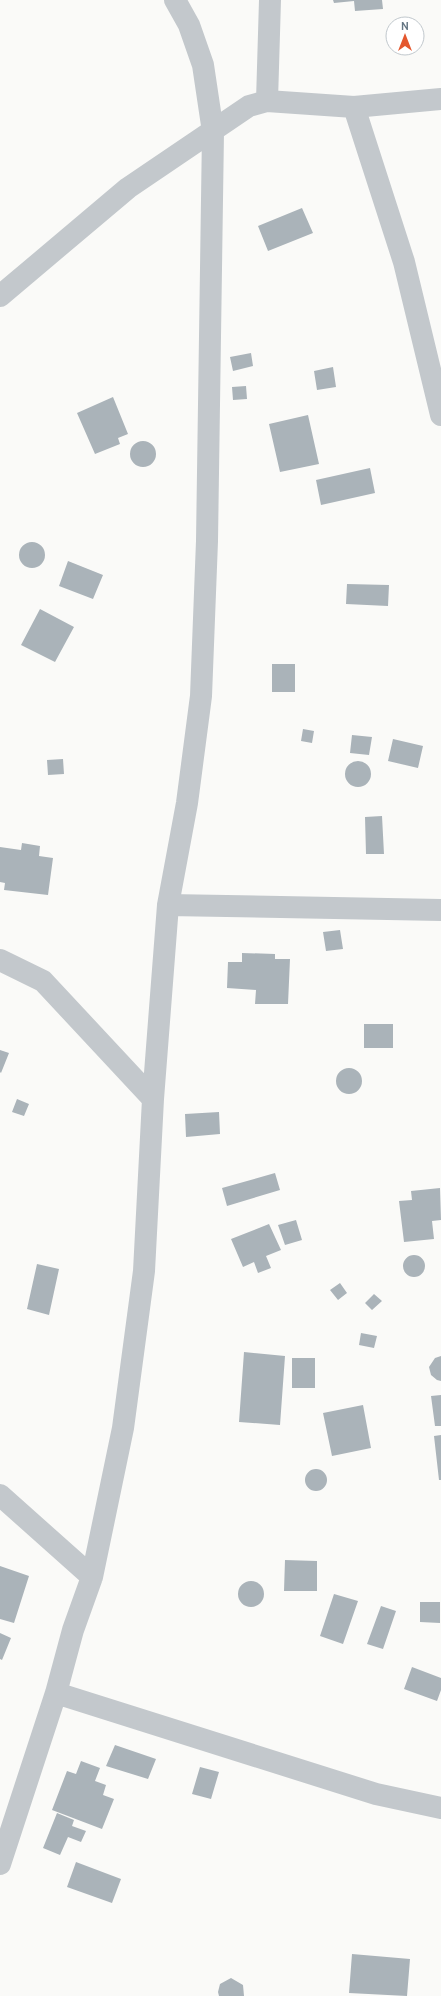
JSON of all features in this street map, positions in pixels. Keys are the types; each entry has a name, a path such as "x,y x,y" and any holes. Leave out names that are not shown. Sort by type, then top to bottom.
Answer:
{"street":[{"path":"0,1864 56,1693 73,1630 92,1576 123,1428 142,1286 153,1099 168,905 187,804 201,696 207,541 213,132 202,65 189,25 175,0"},
{"path":"267,101 270,0"},
{"path":"0,296 128,188 213,132 249,106 267,101 354,107 441,99"},
{"path":"354,107 404,262 441,415"},
{"path":"168,905 441,910"},
{"path":"0,960 43,981 153,1099"},
{"path":"0,1495 92,1576"},
{"path":"56,1693 376,1794 441,1808"}],"building":[{"path":"333,0 382,0 383,9 355,11 354,1 334,3"},
{"path":"302,208 313,233 268,251 258,226"},
{"path":"251,353 253,366 233,371 230,357"},
{"path":"333,367 336,387 317,390 314,371"},
{"path":"246,386 247,399 233,400 232,387"},
{"path":"113,397 128,434 118,438 120,444 95,454 77,413"},
{"path":"308,415 319,464 280,472 269,424"},
{"path":"143,441 152,445 156,454 152,463 143,467 134,463 130,454 134,445"},
{"path":"370,468 375,493 321,505 316,480"},
{"path":"32,542 41,546 45,555 41,564 32,568 23,564 19,555 23,546"},
{"path":"68,561 103,575 93,599 59,586"},
{"path":"347,584 389,585 388,606 346,604"},
{"path":"40,609 74,627 55,662 21,645"},
{"path":"272,664 295,664 295,692 272,692"},
{"path":"303,729 314,731 312,743 301,741"},
{"path":"352,735 372,737 369,755 350,753"},
{"path":"393,739 423,746 418,768 388,761"},
{"path":"63,759 64,774 48,775 47,760"},
{"path":"358,761 367,765 371,774 367,783 358,787 349,783 345,774 349,765"},
{"path":"382,816 384,854 366,854 365,817"},
{"path":"22,843 40,846 39,856 53,858 48,895 4,890 5,883 0,882 0,847 21,850"},
{"path":"340,930 343,949 326,951 323,932"},
{"path":"242,953 275,954 275,959 290,959 288,1004 255,1004 256,990 227,988 228,962 242,962"},
{"path":"364,1024 393,1024 393,1048 364,1048"},
{"path":"0,1050 9,1053 1,1073 0,1072"},
{"path":"349,1068 358,1072 362,1081 358,1090 349,1094 340,1090 336,1081 340,1072"},
{"path":"17,1099 29,1104 24,1116 12,1112"},
{"path":"219,1112 220,1134 186,1137 185,1114"},
{"path":"275,1173 280,1190 227,1206 222,1188"},
{"path":"440,1188 441,1220 432,1221 434,1239 404,1242 399,1201 412,1200 411,1191"},
{"path":"296,1220 302,1240 285,1245 278,1225"},
{"path":"269,1224 281,1250 266,1256 271,1268 258,1273 254,1262 243,1267 231,1239"},
{"path":"414,1255 422,1258 425,1266 422,1274 414,1277 406,1274 403,1266 406,1258"},
{"path":"37,1264 59,1269 49,1315 27,1309"},
{"path":"340,1283 347,1293 338,1300 330,1290"},
{"path":"374,1294 382,1301 372,1310 365,1303"},
{"path":"361,1333 377,1336 374,1348 359,1345"},
{"path":"244,1352 285,1356 280,1425 239,1422"},
{"path":"441,1356 441,1381 437,1380 431,1375 429,1367 435,1358"},
{"path":"292,1358 315,1358 315,1388 292,1388"},
{"path":"441,1395 441,1426 435,1426 431,1396"},
{"path":"363,1405 371,1448 332,1456 323,1413"},
{"path":"441,1435 441,1480 439,1480 434,1436"},
{"path":"316,1469 324,1472 327,1480 324,1488 316,1491 308,1488 305,1480 308,1472"},
{"path":"285,1560 317,1561 317,1591 284,1591"},
{"path":"0,1566 29,1576 14,1623 0,1619"},
{"path":"251,1581 260,1585 264,1594 260,1603 251,1607 242,1603 238,1594 242,1585"},
{"path":"334,1594 358,1601 343,1644 320,1636"},
{"path":"420,1602 440,1602 440,1623 420,1622"},
{"path":"381,1606 396,1611 383,1649 367,1644"},
{"path":"0,1633 11,1638 2,1660 0,1659"},
{"path":"412,1667 441,1678 441,1690 437,1701 404,1689"},
{"path":"115,1745 156,1759 148,1779 106,1766"},
{"path":"81,1761 100,1768 95,1781 106,1785 103,1795 114,1799 102,1829 52,1810 67,1771 76,1774"},
{"path":"200,1767 219,1772 211,1799 192,1794"},
{"path":"57,1813 74,1820 72,1826 86,1831 81,1842 68,1837 60,1855 43,1848"},
{"path":"76,1862 121,1879 112,1903 67,1887"},
{"path":"352,1954 410,1959 407,1996 349,1993"},
{"path":"231,1978 243,1985 244,1996 219,1996 218,1992 220,1984"}]}
